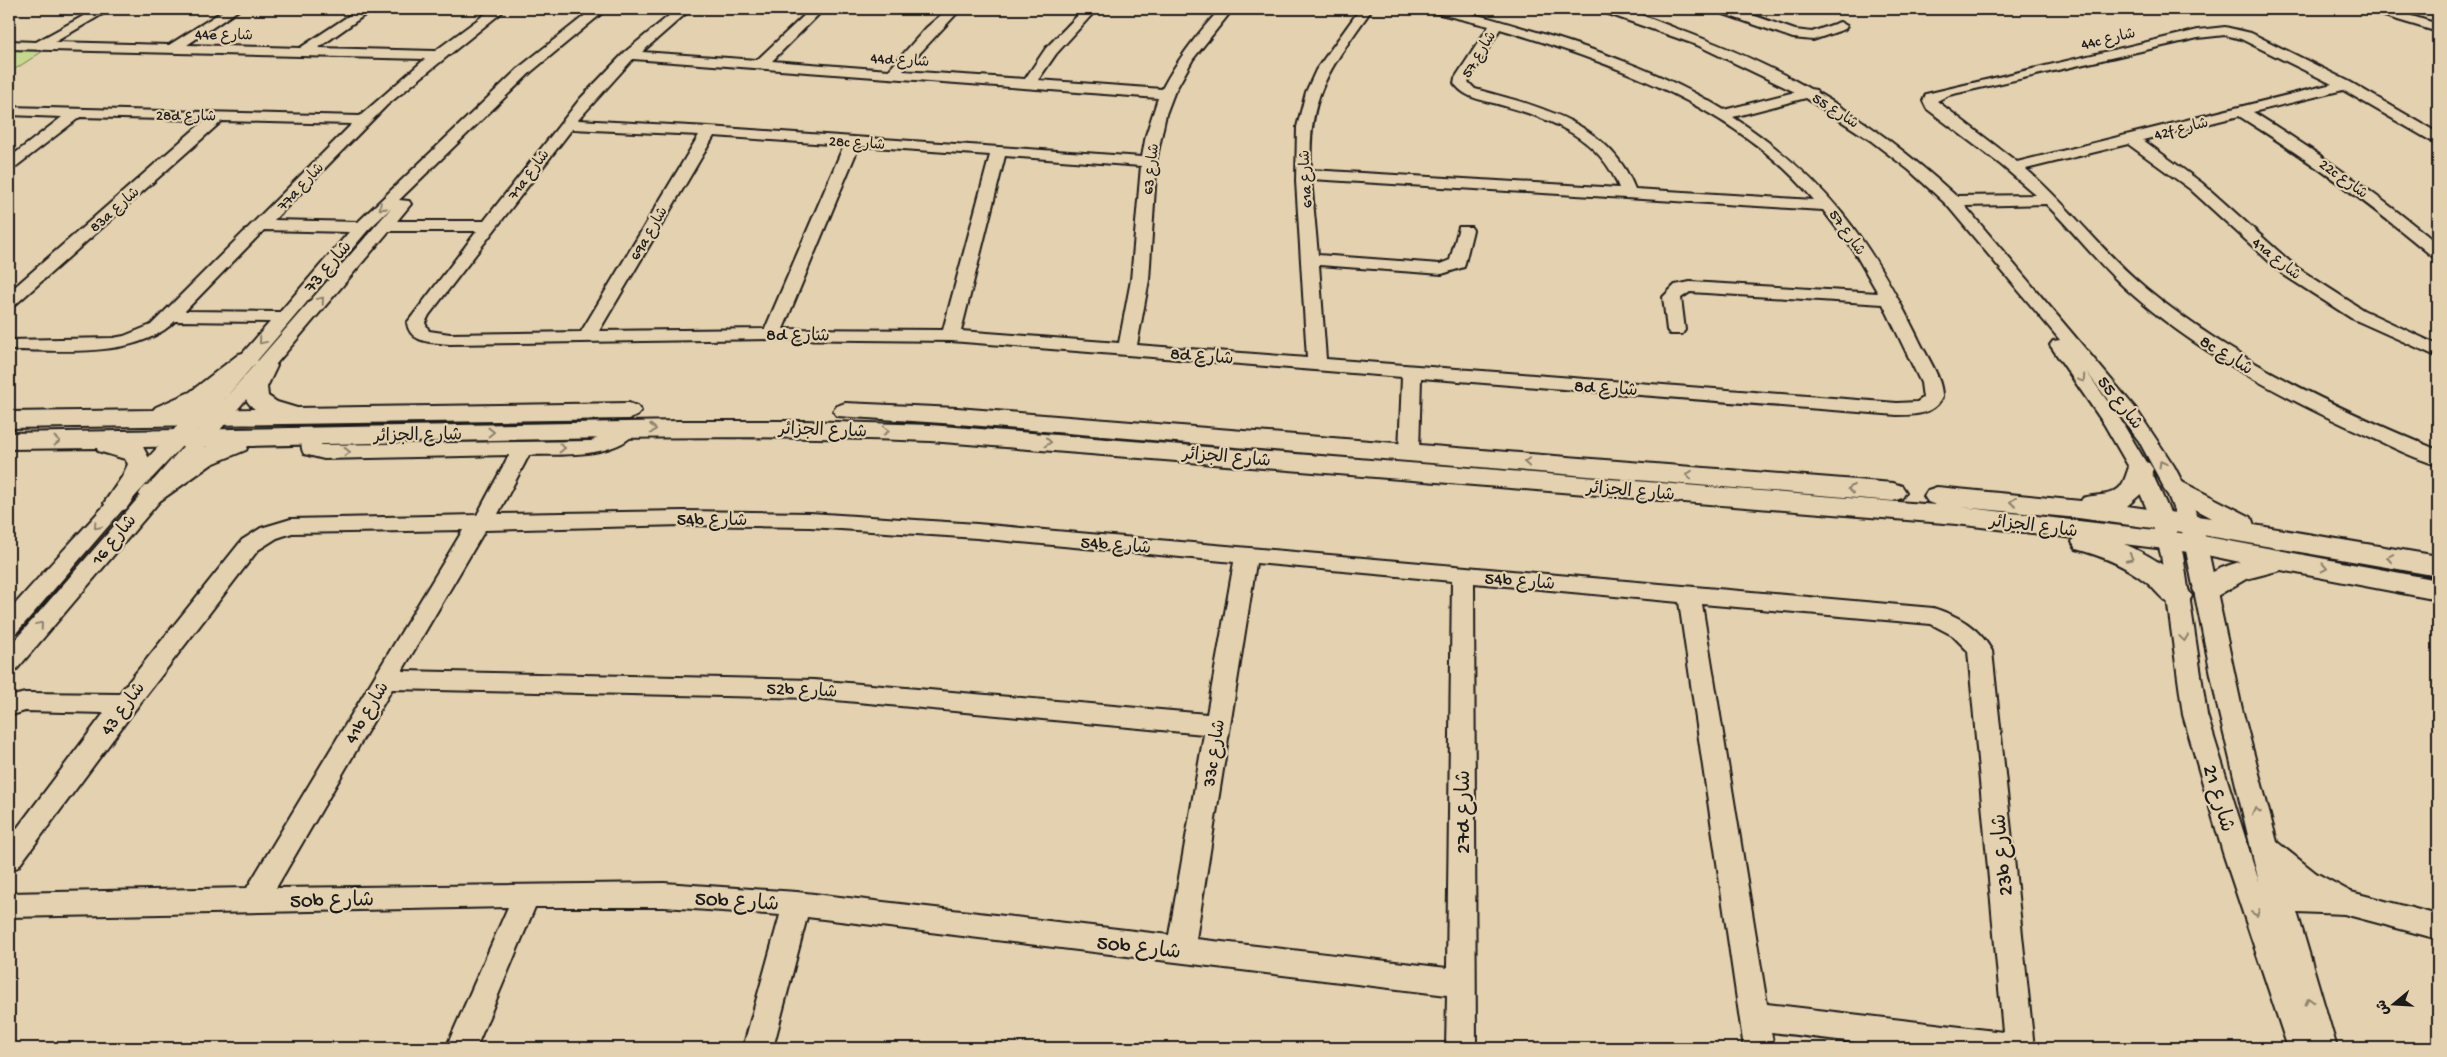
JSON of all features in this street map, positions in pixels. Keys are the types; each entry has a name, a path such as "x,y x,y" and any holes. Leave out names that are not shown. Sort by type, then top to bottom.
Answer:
{"main road":[{"path":"133,420 169,411 195,401 256,362"},
{"path":"256,362 255,387 257,399 269,408 307,426"},
{"name":"شارع الجزائر","path":"9,420 133,420 267,436 307,426 528,412 860,412 957,416 1409,452 2037,515 2165,529 2284,550 2438,566"},
{"name":"شارع الجزائر","path":"9,441 87,440 199,428 307,426 628,429 759,428 940,434 1956,515 2037,515"},
{"path":"152,494 205,457 229,447 267,436"},
{"path":"87,440 127,449 139,458 138,472 117,503"},
{"path":"2037,515 2118,500 2131,492 2136,486 2140,469"},
{"path":"2176,488 2284,550"},
{"path":"2037,515 2062,537 2108,548 2133,559 2159,576 2178,596"},
{"path":"2207,589 2284,550"},
{"name":"شارع الجزائر","path":"2284,550 2438,590"}],"street":[{"path":"40,46 104,9"},
{"path":"172,49 234,9"},
{"path":"303,52 367,9"},
{"name":"77a شارع","path":"9,345 94,344 128,341 157,329 364,120 438,55 500,9"},
{"name":"شارع 73","path":"256,362 283,317 362,227 458,132 469,126 526,69 601,9"},
{"name":"71a شارع","path":"450,339 424,336 417,330 416,323 566,124 630,55 686,9"},
{"path":"761,64 818,9"},
{"path":"892,75 924,38 955,9"},
{"path":"1028,85 1063,37 1091,9"},
{"name":"شارع 63","path":"1128,349 1140,286 1148,162 1167,94 1191,53 1227,9"},
{"name":"61a شارع","path":"1316,366 1304,174 1304,126 1313,92 1333,52 1366,9"},
{"name":"شارع 57","path":"1437,9 1497,24 1563,44 1628,69 1723,115 1783,158 1830,206 1861,250 1930,383"},
{"name":"شارع 55","path":"1608,9 1640,15 1807,91 1879,139 1922,172 1955,204 2016,280 2130,410 2176,488 2194,534"},
{"path":"1640,15 1652,9"},
{"path":"1724,9 1793,34 1814,36 1840,26"},
{"path":"2376,9 2438,28"},
{"name":"شارع 57","path":"1497,24 1462,78 1461,83 1464,88 1470,92 1529,108 1584,135 1609,158 1618,170 1629,194"},
{"name":"44c شارع","path":"1940,112 1930,101 1931,97 1937,94 2216,31 2246,36 2345,85 2438,139"},
{"name":"44e شارع","path":"9,45 438,55"},
{"name":"44d شارع","path":"630,55 1167,94"},
{"name":"42f شارع","path":"2016,167 2133,140 2345,85"},
{"path":"1723,115 1807,91"},
{"name":"28d شارع","path":"9,111 364,120"},
{"name":"8c شارع","path":"1940,112 2016,167 2050,199 2133,286 2203,340 2238,362 2327,410 2438,458"},
{"name":"22c شارع","path":"2243,112 2350,182 2438,252"},
{"path":"9,165 76,113"},
{"name":"83a شارع","path":"9,302 219,116"},
{"name":"28c شارع","path":"566,124 709,131 1148,162"},
{"name":"شارع 73","path":"199,428 256,362 384,226 466,133 469,126"},
{"name":"69a شارع","path":"587,336 709,131"},
{"name":"41a شارع","path":"2133,140 2196,186 2262,248 2303,280 2357,314 2438,352"},
{"path":"772,334 853,142"},
{"path":"951,336 1000,152"},
{"path":"1304,174 1830,206"},
{"path":"1955,204 2050,199"},
{"path":"261,225 362,227"},
{"path":"384,226 490,226"},
{"path":"1310,259 1442,269 1458,263 1465,230"},
{"name":"شارع 55","path":"2016,280 2113,423 2140,469 2165,529"},
{"path":"1676,330 1672,297 1682,289 1690,287 1888,299"},
{"path":"171,316 283,317"},
{"name":"8d شارع","path":"450,339 772,334 951,336 1128,349 1316,366 1912,409 1924,406 1932,400 1934,392 1930,383"},
{"path":"1409,452 1412,373"},
{"path":"307,426 311,449 324,452 591,447 603,444 628,429"},
{"name":"شارع 16","path":"9,662 152,494 199,428"},
{"name":"شارع 16","path":"9,626 117,503 199,428"},
{"name":"41b شارع","path":"254,901 481,523 523,448"},
{"name":"54b شارع","path":"238,559 250,545 269,533 291,526 683,518 810,520 977,531 1464,576 1933,616 1949,622 1974,640 1980,651 1982,661"},
{"name":"شارع 21","path":"2165,529 2178,596 2196,715 2227,821 2303,1048"},
{"name":"شارع 21","path":"2194,534 2235,729 2279,898 2322,1048"},
{"name":"33c شارع","path":"1180,951 1246,556"},
{"name":"شارع 43","path":"9,859 125,704 238,559"},
{"name":"27d شارع","path":"1460,1048 1464,576"},
{"path":"1690,594 1759,1048"},
{"name":"23b شارع","path":"1982,661 2019,1048"},
{"name":"52b شارع","path":"385,680 814,689 1217,725"},
{"path":"14,701 125,704"},
{"path":"2227,821 2240,833 2256,883 2279,898 2353,905 2438,927"},
{"path":"2266,849 2306,880 2353,905"},
{"path":"461,1048 527,895"},
{"name":"50b شارع","path":"9,905 527,895 664,895 797,904 1460,983"},
{"path":"758,1048 797,904"},
{"path":"1754,1016 2019,1048"}],"green space":[{"path":"9,50 43,51 9,73"}]}
